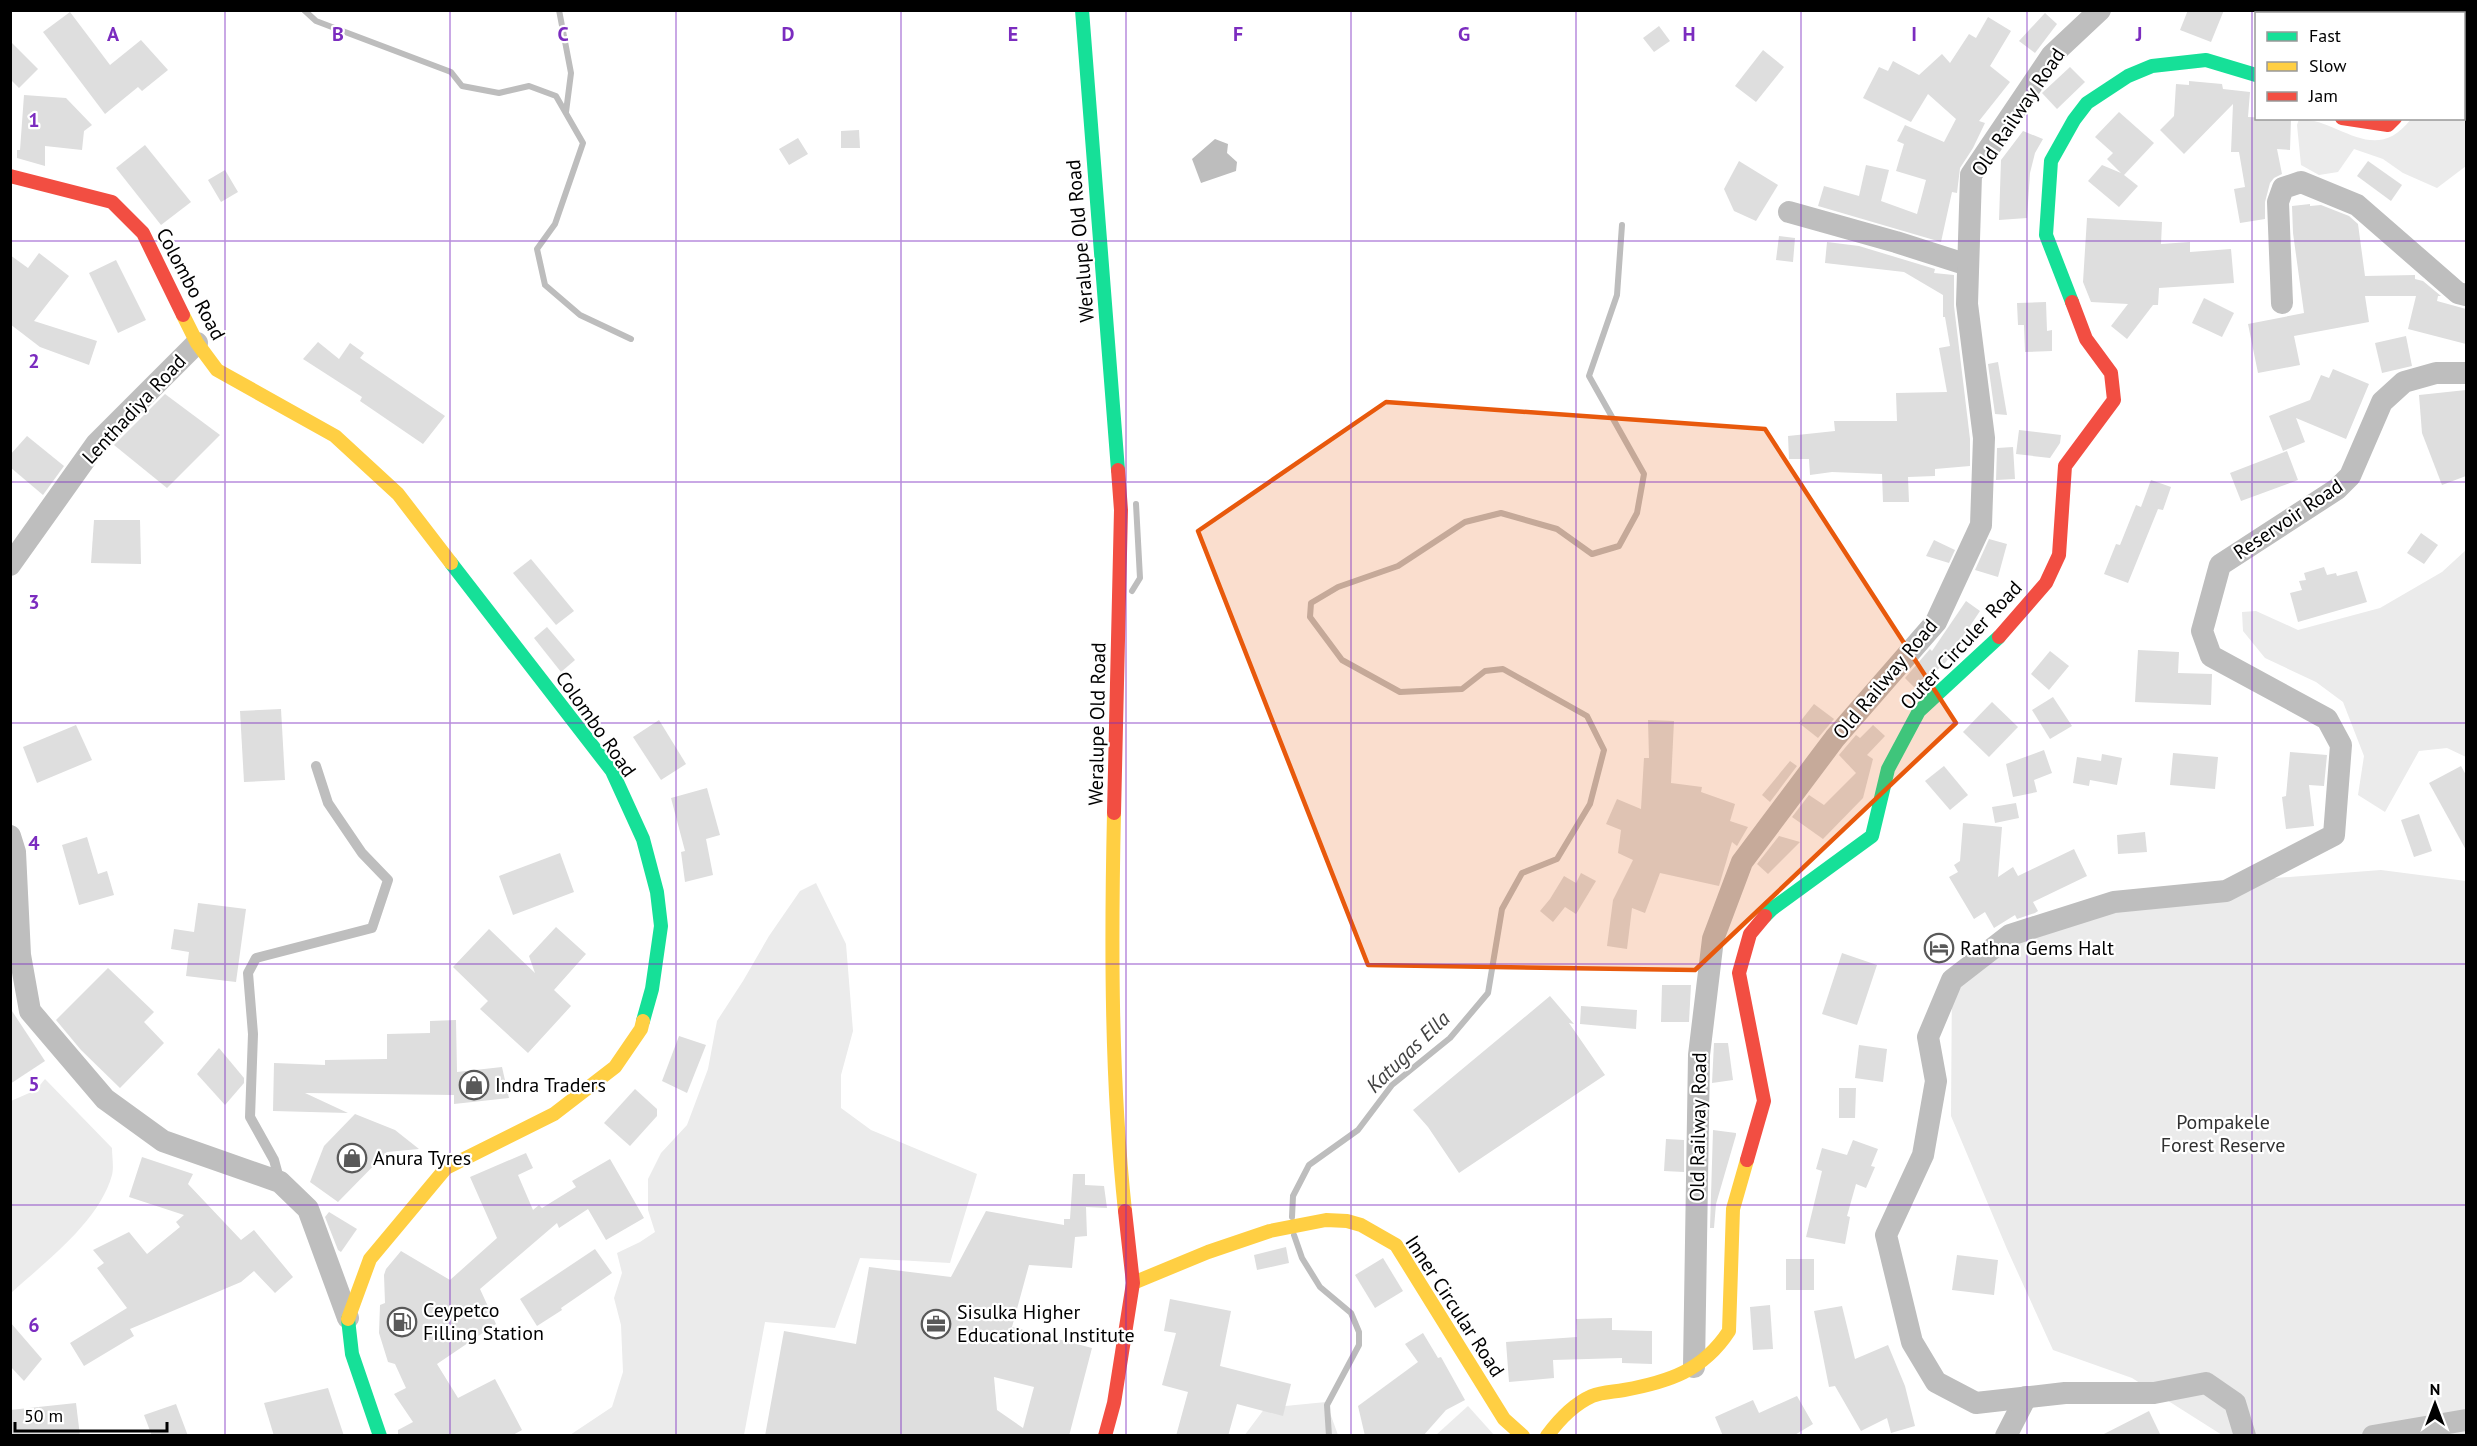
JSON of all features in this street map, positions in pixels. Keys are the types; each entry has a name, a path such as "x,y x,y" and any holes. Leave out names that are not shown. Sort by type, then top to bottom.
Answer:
{"main road":[{"name":"Weralupe Old Road","path":"1082,10 1121,510 1111,963 1119,1162 1133,1283 1114,1403 1105,1436"},
{"name":"Outer Circuler Road","path":"1547,1436 1551,1428 1592,1396 1665,1381 1694,1367 1719,1348 1729,1331 1733,1209 1764,1101 1739,973 1750,934 1772,909 1872,836 1888,769 1918,711 2005,632 2046,583 2059,555 2065,466 2114,400 2111,373 2086,339 2046,235 2051,161 2074,120 2087,103 2128,76 2152,66 2206,60 2255,75"},
{"path":"2355,120 2388,125 2393,120"},
{"name":"Colombo Road","path":"10,176 112,202 143,233 197,343 217,370 335,436 398,494 612,771 643,839 657,892 661,926 652,989 641,1029 615,1067 554,1114 446,1168 370,1259 348,1318 352,1354 380,1436"},
{"name":"Inner Circular Road","path":"1133,1283 1178,1262 1282,1228 1312,1222 1346,1221 1377,1231 1396,1245 1504,1419 1523,1436"}],"street":[{"name":"Old Railway Road","path":"1694,1367 1699,1055 1713,939 1742,862 1835,738 1936,622 1981,525 1984,438 1967,304 1971,175 2052,55 2100,10"},
{"path":"2282,303 2278,202 2283,188 2301,182 2357,205 2458,293 2466,295"},
{"path":"1789,212 1968,265"},
{"name":"Lenthadiya Road","path":"10,565 96,444 197,343"},
{"name":"Reservoir Road","path":"2026,1397 1976,1403 1936,1382 1912,1342 1886,1235 1923,1155 1936,1081 1928,1036 1952,980 2010,935 2114,902 2226,891 2334,836 2341,745 2327,719 2211,656 2202,631 2220,565 2337,489 2350,476 2382,402 2404,382 2436,373 2466,373"},
{"path":"10,836 15,852 20,955 30,1011 105,1099 163,1142 280,1182 308,1209 348,1318"},
{"path":"2006,1436 2026,1397 2066,1393 2154,1393 2206,1383 2235,1403 2245,1436"},
{"path":"2373,1436 2466,1420"}],"lane":[{"path":"280,1182 274,1160 250,1117 253,1034 248,973 256,958 372,928 388,879 362,853 328,802 316,766"}],"highlighted area":[{"path":"1386,402 1765,429 1956,723 1695,970 1368,965 1198,531"}],"green space":[{"path":"2466,18 2466,166 2437,188 2403,173 2383,159 2354,149 2338,172 2319,175 2301,165 2297,125 2299,120 2314,121 2370,140 2384,139 2397,133 2410,120 2465,120"},
{"path":"2466,550 2466,757 2447,748 2419,751 2385,812 2358,795 2364,756 2343,702 2316,682 2265,658 2243,631 2242,612 2256,611 2298,630 2380,608 2442,572"},
{"name":"Pompakele Forest Reserve","path":"2381,870 2466,881 2466,1435 2222,1435 2132,1378 2053,1350 2007,1249 1951,1116 1952,978 2046,929 2221,882"},
{"path":"816,883 846,944 853,1031 841,1075 841,1108 871,1130 977,1174 950,1263 860,1258 835,1328 765,1322 744,1435 570,1435 612,1407 623,1372 621,1325 614,1298 622,1273 617,1253 655,1232 648,1210 648,1179 661,1153 687,1125 708,1069 717,1021 769,936 800,891"},
{"path":"45,1079 112,1148 113,1172 96,1209 83,1225 11,1293 11,1101 36,1090"},
{"path":"1326,1402 1338,1435 1244,1436 1265,1408"},
{"path":"1468,1406 1494,1435 1436,1435"}],"shaded area":[{"path":"1215,139 1228,144 1227,153 1237,162 1236,171 1201,183 1192,159"}],"building":[{"path":"2188,10 2224,10 2211,42 2180,30"},
{"path":"70,12 110,65 141,40 168,70 142,91 138,87 105,114 43,32"},
{"path":"2045,13 2057,24 2035,53 2019,41"},
{"path":"1988,17 2011,31 1990,66 2010,82 1979,121 1985,123 1960,168 1957,193 1952,192 1941,242 1818,206 1824,186 1859,196 1866,165 1889,170 1881,201 1917,214 1926,180 1896,171 1904,144 1897,141 1905,125 1944,142 1956,119 1928,94 1911,122 1863,98 1879,67 1888,71 1893,61 1919,75 1942,54 1950,63 1969,34 1976,38"},
{"path":"1659,26 1670,41 1654,52 1643,38"},
{"path":"10,41 38,69 19,88 10,79"},
{"path":"1763,50 1784,67 1756,102 1735,86"},
{"path":"2070,67 2085,82 2057,109 2042,93"},
{"path":"2189,81 2222,84 2223,89 2250,92 2248,117 2255,117 2255,120 2291,120 2290,150 2277,149 2282,174 2270,183 2265,202 2265,219 2240,223 2234,189 2245,187 2239,152 2231,152 2233,104 2184,154 2160,130 2174,116 2176,84 2189,85"},
{"path":"24,95 66,98 92,125 84,131 82,150 45,146 45,166 17,158 17,150 20,150"},
{"path":"2119,112 2154,143 2124,175 2138,186 2119,207 2088,181 2102,165 2121,173 2107,159 2113,153 2095,137"},
{"path":"859,130 860,148 841,148 841,131"},
{"path":"2023,131 2043,139 2035,153 2030,173 2027,218 1999,220 2001,160"},
{"path":"798,138 808,154 789,165 779,149"},
{"path":"145,145 191,202 161,225 116,168"},
{"path":"1739,161 1778,185 1756,221 1734,211 1724,189"},
{"path":"2368,161 2402,185 2391,201 2357,176"},
{"path":"225,170 238,192 221,202 208,180"},
{"path":"2310,204 2310,206 2321,205 2349,216 2358,224 2365,276 2415,275 2415,279 2423,281 2441,296 2438,296 2437,301 2466,309 2466,344 2408,329 2416,296 2365,296 2369,322 2294,336 2300,365 2258,373 2248,324 2304,313 2293,233 2292,206"},
{"path":"2087,218 2162,222 2161,244 2190,242 2190,252 2231,249 2234,283 2159,288 2158,305 2153,305 2127,339 2111,326 2128,304 2091,302 2083,282"},
{"path":"1779,236 1795,238 1793,262 1776,260"},
{"path":"1827,242 1859,246 1935,269 1934,273 1954,275 1954,306 1970,439 1970,466 1935,469 1935,476 1908,477 1909,502 1883,502 1882,474 1832,472 1810,475 1809,459 1789,459 1788,436 1835,431 1834,421 1897,421 1896,393 1947,392 1939,348 1950,346 1945,317 1943,317 1943,295 1904,272 1825,263"},
{"path":"39,253 69,276 34,321 97,341 89,365 40,347 10,324 10,255 28,268"},
{"path":"116,260 146,320 118,333 89,273"},
{"path":"2204,298 2234,313 2222,337 2192,323"},
{"path":"2046,302 2047,331 2052,330 2052,351 2025,352 2024,325 2018,325 2017,303"},
{"path":"2406,336 2412,366 2382,373 2375,343"},
{"path":"318,342 339,359 350,343 364,353 360,358 445,416 423,444 360,401 362,397 303,359"},
{"path":"1998,362 2007,415 1995,414 1988,364"},
{"path":"2333,369 2369,384 2346,439 2296,418 2305,442 2283,451 2269,416 2310,400 2321,375 2329,378"},
{"path":"2466,390 2466,476 2442,485 2422,433 2419,395"},
{"path":"165,394 220,435 167,488 114,445"},
{"path":"2019,430 2061,435 2060,443 2050,458 2016,454"},
{"path":"27,436 64,466 43,495 10,467 10,455"},
{"path":"2013,447 2015,479 1996,480 1997,448"},
{"path":"2287,451 2298,480 2241,501 2230,473"},
{"path":"2151,480 2171,487 2163,510 2158,509 2128,583 2104,574 2116,544 2120,545 2136,505 2141,507"},
{"path":"94,520 140,520 141,564 91,563"},
{"path":"2421,533 2438,545 2424,564 2407,553"},
{"path":"1989,539 2007,544 1998,577 1975,570"},
{"path":"1934,540 1955,550 1949,563 1926,556"},
{"path":"531,559 574,611 556,625 513,573"},
{"path":"2324,567 2327,575 2336,573 2337,576 2357,571 2367,602 2298,622 2290,593 2302,590 2299,581 2306,580 2304,573"},
{"path":"1966,601 1980,611 1946,662 1916,689 1905,678 1930,649 1932,651"},
{"path":"547,627 575,660 561,672 534,638"},
{"path":"2138,650 2179,652 2178,673 2212,674 2211,705 2135,702"},
{"path":"2050,651 2069,666 2049,690 2031,674"},
{"path":"2053,697 2072,726 2050,739 2032,710"},
{"path":"1992,702 2018,727 1989,757 1963,732"},
{"path":"1814,704 1834,719 1818,738 1799,723"},
{"path":"281,709 285,780 244,782 240,711"},
{"path":"659,720 686,764 661,780 633,737"},
{"path":"1648,720 1674,721 1671,783 1702,787 1701,792 1735,804 1730,821 1748,827 1737,846 1732,842 1719,886 1660,873 1645,913 1632,908 1627,949 1607,946 1613,900 1633,860 1618,853 1621,830 1606,824 1617,799 1641,809 1644,758 1649,758"},
{"path":"76,725 92,760 37,783 23,747"},
{"path":"1873,725 1885,736 1867,755 1873,759 1863,798 1823,839 1792,817 1809,795 1824,805 1856,773 1839,755 1856,735 1860,738"},
{"path":"2044,750 2052,773 2034,780 2037,792 2013,797 2006,764"},
{"path":"2290,752 2327,755 2324,786 2309,785 2314,826 2286,829 2282,797 2286,796"},
{"path":"2173,753 2218,757 2215,789 2170,785"},
{"path":"2102,754 2122,758 2117,785 2090,780 2089,786 2073,783 2077,757 2101,761"},
{"path":"1790,761 1797,766 1770,802 1762,795"},
{"path":"1944,766 1968,795 1950,810 1925,781"},
{"path":"2461,766 2466,775 2466,850 2429,783"},
{"path":"707,788 720,835 706,839 713,875 685,882 681,852 685,851 671,798"},
{"path":"2016,803 2019,818 1995,823 1992,807"},
{"path":"2419,814 2432,851 2414,857 2401,820"},
{"path":"1963,823 2002,827 1998,877 2013,867 2018,876 2074,849 2087,876 2033,902 2038,911 2035,913 2017,919 2015,915 1994,928 1985,912 1974,919 1949,877 1958,872 1954,865 1960,861"},
{"path":"2145,832 2147,852 2118,854 2117,835"},
{"path":"1779,836 1800,842 1768,874 1757,864"},
{"path":"87,837 98,874 107,871 114,895 79,905 62,845"},
{"path":"560,853 574,892 513,915 499,876"},
{"path":"1581,873 1596,881 1576,914 1565,907 1553,922 1540,911 1564,876 1576,883"},
{"path":"198,903 246,909 236,982 186,976 189,952 171,949 174,929 194,932"},
{"path":"556,927 586,954 554,990 571,1006 528,1053 480,1009 488,1001 453,967 489,929 535,973 529,956"},
{"path":"1842,953 1877,965 1857,1025 1822,1014"},
{"path":"108,968 154,1012 144,1022 164,1043 120,1088 81,1050 56,1020"},
{"path":"1662,985 1691,985 1689,1022 1661,1022"},
{"path":"1550,996 1574,1024 1569,1023 1605,1075 1459,1173 1428,1127 1413,1110"},
{"path":"1581,1006 1637,1010 1636,1029 1580,1024"},
{"path":"10,1008 45,1061 10,1084"},
{"path":"456,1020 457,1072 502,1067 509,1098 454,1104 454,1095 305,1093 348,1113 273,1111 274,1063 325,1065 325,1060 387,1059 387,1034 430,1033 430,1021"},
{"path":"679,1036 706,1045 687,1093 662,1081"},
{"path":"1714,1043 1728,1043 1733,1080 1712,1083"},
{"path":"1859,1045 1887,1049 1883,1082 1855,1078"},
{"path":"219,1048 244,1078 244,1083 225,1105 197,1074"},
{"path":"1839,1088 1856,1088 1855,1118 1839,1118"},
{"path":"635,1089 657,1109 657,1116 630,1146 604,1123"},
{"path":"355,1114 395,1130 419,1149 387,1152 338,1202 310,1182 324,1146"},
{"path":"1713,1130 1736,1133 1736,1135 1716,1204 1714,1228 1710,1228"},
{"path":"1666,1139 1684,1140 1684,1172 1664,1171"},
{"path":"1853,1140 1878,1149 1871,1166 1875,1167 1866,1188 1856,1184 1847,1216 1850,1217 1845,1244 1806,1237 1822,1171 1816,1169 1822,1148 1847,1155"},
{"path":"526,1153 533,1168 518,1175 533,1210 539,1205 542,1208 576,1187 572,1181 610,1159 644,1218 606,1240 588,1209 559,1228 557,1223 480,1289 496,1324 437,1364 458,1398 495,1379 522,1430 511,1436 398,1436 398,1430 413,1422 394,1394 406,1388 395,1364 388,1362 379,1333 380,1305 385,1303 384,1275 386,1269 401,1251 450,1280 497,1238 470,1177"},
{"path":"142,1157 193,1174 188,1184 241,1240 254,1230 293,1277 275,1293 254,1271 241,1282 130,1329 134,1336 84,1366 70,1343 127,1308 97,1268 104,1263 93,1250 129,1232 147,1254 180,1227 176,1222 184,1215 129,1197"},
{"name":"Sisulka Higher Educational Institute","path":"1073,1174 1085,1174 1085,1185 1104,1186 1107,1208 1086,1207 1087,1236 1075,1237 1072,1268 1029,1265 1012,1327 1092,1348 1069,1436 765,1436 784,1331 856,1344 869,1267 951,1277 986,1211 1064,1225 1064,1219 1070,1219","holes":["994,1377 1034,1387 1023,1428 997,1410"]},
{"path":"329,1212 357,1229 341,1252 338,1250 325,1217"},
{"path":"1286,1247 1289,1263 1257,1270 1254,1255"},
{"path":"595,1249 612,1273 537,1326 520,1299"},
{"path":"1957,1255 1998,1260 1994,1295 1952,1290"},
{"path":"1383,1258 1403,1291 1375,1308 1355,1275"},
{"path":"1786,1259 1814,1259 1814,1290 1786,1290"},
{"path":"1170,1299 1231,1311 1220,1366 1291,1384 1283,1416 1237,1404 1228,1436 1176,1436 1188,1392 1162,1385 1176,1333 1164,1331"},
{"path":"1770,1305 1773,1349 1753,1350 1750,1307"},
{"path":"1842,1306 1855,1359 1888,1345 1905,1386 1915,1426 1891,1433 1887,1418 1861,1431 1835,1386 1829,1387 1814,1311"},
{"path":"1612,1318 1612,1330 1652,1331 1652,1364 1622,1363 1622,1358 1553,1360 1554,1378 1509,1382 1506,1342 1577,1337 1576,1319"},
{"path":"10,1322 42,1359 24,1381 10,1366"},
{"path":"1423,1333 1438,1358 1441,1357 1465,1400 1446,1410 1423,1436 1365,1436 1358,1406 1418,1362 1405,1344"},
{"path":"328,1388 344,1436 274,1436 264,1403"},
{"path":"1797,1396 1813,1424 1793,1436 1723,1436 1715,1417 1753,1400 1759,1413"},
{"path":"76,1403 80,1436 10,1436 10,1410"},
{"path":"176,1404 188,1436 152,1436 144,1415"},
{"path":"2149,1411 2161,1436 2100,1436"}],"waterway":[{"path":"304,10 316,21 451,72 462,86 499,93 529,86 556,96 583,143 555,224 537,249 545,285 580,315 631,339"},
{"path":"559,10 571,73 566,112"},
{"path":"1292,1217 1293,1196 1309,1165 1358,1130 1392,1085 1450,1038 1488,993 1502,909 1522,873 1557,859 1590,804 1604,750 1587,716 1503,669 1485,671 1462,689 1400,692 1342,660 1310,617 1311,603 1338,587 1398,566 1465,522 1501,513 1557,529 1592,554 1619,546 1637,513 1644,474 1589,376 1617,295 1622,225"},
{"path":"1132,591 1140,578 1136,504"},
{"name":"Katugas Ella","path":"1294,1235 1302,1258 1320,1287 1351,1313 1359,1332 1359,1345 1327,1405 1329,1436"}],"traffic: fast":[{"path":"1082,10 1118,470"},
{"path":"2072,302 2046,235 2051,161 2074,120 2087,103 2128,76 2152,66 2206,60 2255,75"},
{"path":"451,563 612,771 643,839 657,892 661,926 652,989 643,1021"},
{"path":"1765,916 1872,836 1888,769 1919,711 1999,637"},
{"path":"348,1319 352,1354 380,1436"}],"traffic: slow":[{"path":"183,315 197,343 217,370 335,436 398,494 451,563"},
{"path":"1114,813 1113,1012 1117,1112 1125,1211"},
{"path":"348,1319 370,1259 446,1168 554,1114 615,1067 641,1029 643,1021"},
{"path":"1547,1436 1567,1413 1592,1396 1670,1378 1696,1365 1719,1345 1729,1331 1733,1209 1747,1160"},
{"path":"1133,1283 1208,1252 1270,1231 1326,1220 1347,1221 1361,1225 1396,1245 1504,1419 1523,1436"}],"traffic: jam":[{"path":"2355,120 2388,125 2393,120"},
{"path":"10,176 112,202 143,233 183,315"},
{"path":"1999,637 2046,583 2059,555 2065,466 2114,400 2111,373 2086,339 2072,302"},
{"path":"1114,813 1121,510 1118,470"},
{"path":"1747,1160 1764,1101 1739,973 1750,934 1765,916"},
{"path":"1105,1436 1114,1403 1133,1283 1125,1211"}],"place":[{"name":"Rathna Gems Halt","path":"1939,948"},
{"name":"Indra Traders","path":"474,1085"},
{"name":"Anura Tyres","path":"352,1158"},
{"name":"Ceypetco Filling Station","path":"402,1322"},
{"name":"Sisulka Higher Educational Institute","path":"936,1324"}]}
